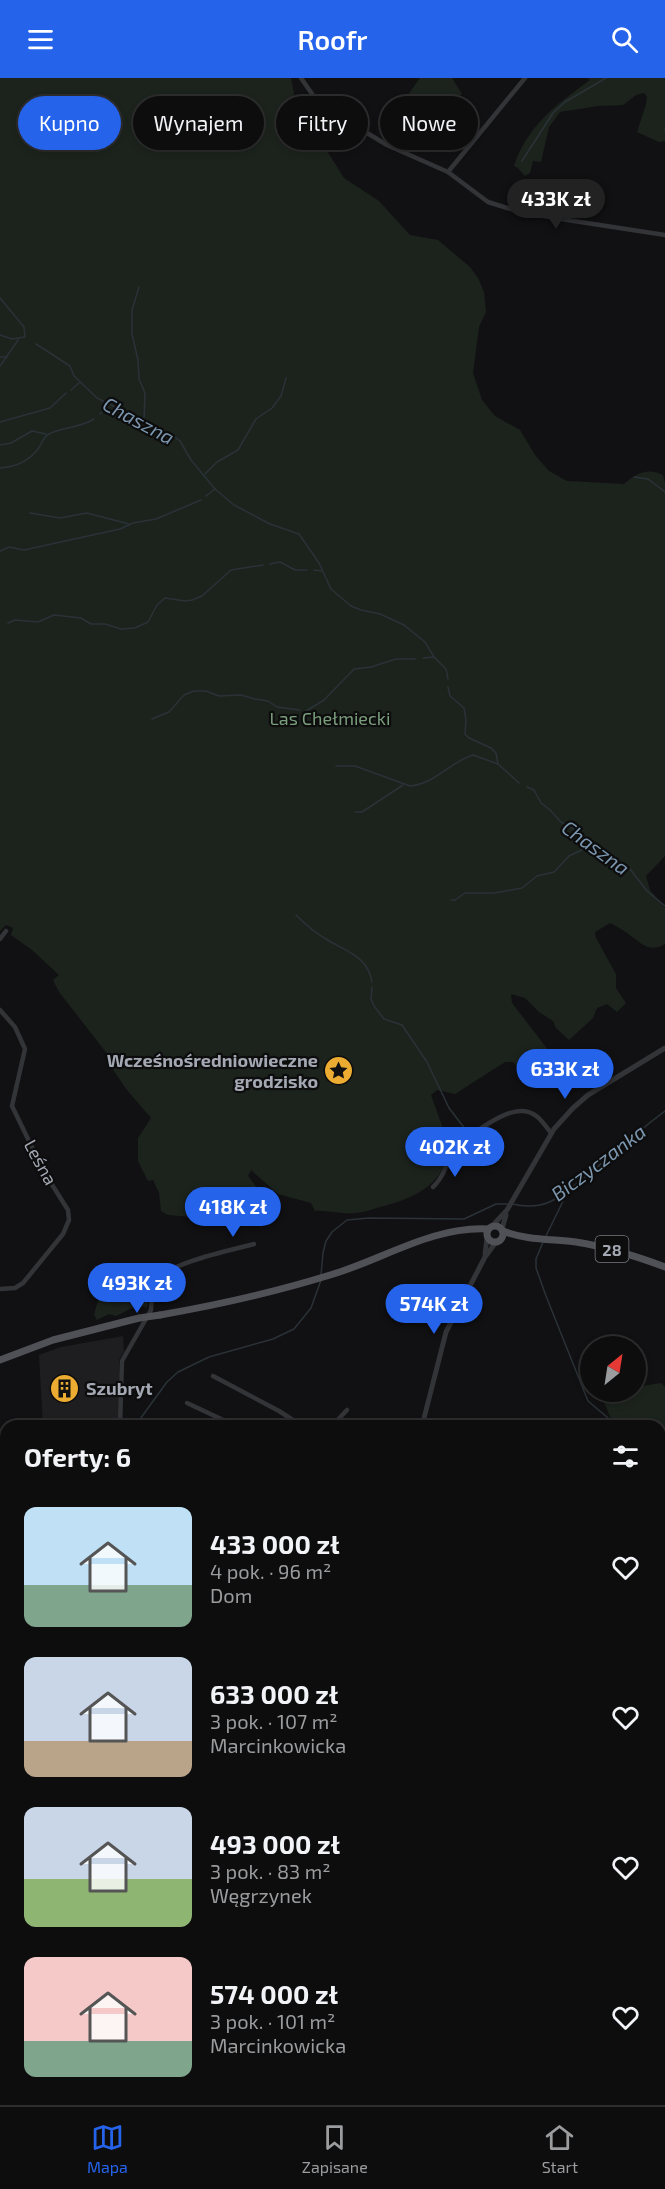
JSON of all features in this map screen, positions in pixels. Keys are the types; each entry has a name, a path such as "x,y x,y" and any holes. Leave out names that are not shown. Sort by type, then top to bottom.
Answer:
{"main road":[{"name":"28","path":"0,1360 53,1340 139,1318 200,1308 331,1275 437,1234 458,1230 489,1232 502,1230 522,1237"},
{"path":"499,1240 502,1230"},
{"name":"28","path":"489,1232 492,1242 522,1237 556,1240 616,1250 665,1267"}],"street":[{"path":"301,78 319,104 387,145 448,172 488,202 520,212 665,235"},
{"path":"448,172 525,78"},
{"path":"0,939 6,931"},
{"name":"Leśna","path":"0,1010 20,1035 25,1049 12,1106 44,1172 68,1210 69,1220 63,1234 23,1283 15,1288 0,1289"},
{"path":"485,1257 489,1232 507,1210 551,1133 588,1095 665,1048"},
{"path":"433,1187 445,1173 450,1158 456,1150 470,1137 497,1119 518,1111 536,1115 551,1133"},
{"path":"502,1230 507,1210"},
{"path":"424,1420 446,1332 485,1257 499,1240"},
{"path":"120,1420 122,1360 151,1310 153,1283 163,1274 201,1258 254,1244"},
{"path":"213,1376 293,1420"},
{"path":"187,1403 223,1420"},
{"path":"338,1420 347,1410"}],"shaded area":[{"path":"123,1336 124,1352 119,1360 119,1420 43,1420 39,1355 61,1347"}],"green space":[{"name":"Las Chełmiecki","path":"0,78 291,78 294,96 276,96 276,150 325,150 344,178 379,201 410,235 438,240 470,267 478,278 484,292 486,312 479,327 473,373 482,400 495,416 520,430 535,455 549,471 567,481 624,484 642,473 652,472 663,475 665,483 665,856 646,876 650,890 665,908 665,944 654,948 645,946 610,923 595,932 616,974 616,988 626,1003 617,1012 607,1004 597,1008 593,1018 569,1040 556,1028 553,1021 539,1012 525,998 511,994 512,1003 549,1051 519,1069 513,1062 505,1062 455,1094 437,1090 431,1095 450,1148 447,1160 435,1180 418,1193 357,1213 315,1211 311,1203 278,1194 251,1170 248,1176 273,1212 228,1217 193,1196 189,1198 191,1217 168,1215 161,1211 159,1193 153,1180 148,1181 138,1161 138,1138 151,1118 127,1090 111,1067 112,1060 59,992 53,980 59,975 32,950 11,935 13,928 6,925 0,931"},
{"path":"420,78 452,78 462,94 458,96 407,96"},
{"path":"588,78 665,78 665,141 659,142 637,132 646,104 647,97 644,93 636,95 623,105 560,112 549,127 541,162 533,161 530,173 525,176 514,166 527,139 545,117 590,80"},
{"path":"122,1273 134,1279 133,1287 149,1299 147,1307 136,1306 116,1316 109,1314 97,1320 94,1315 100,1295 106,1287 116,1282 117,1274"},
{"path":"661,1383 665,1387 665,1420 612,1420 604,1402 646,1402 646,1385"}],"waterway":[{"path":"522,161 553,113 565,102 606,78"},
{"path":"139,287 132,310 132,334 138,360 139,379 145,393 144,420"},
{"name":"Chaszna","path":"0,298 24,327 25,337 12,339 0,335"},
{"path":"0,366 18,340"},
{"name":"Chaszna","path":"36,344 70,366 74,376 97,398 144,421 164,437 175,437 180,441 191,460 215,489 234,505 270,524 299,534 319,563 331,589 351,606 380,614 404,625 425,642 434,657 446,669 448,679"},
{"path":"0,357 7,357"},
{"path":"205,474 217,462 238,450 256,419 272,408 281,396 286,378"},
{"path":"71,390 79,383"},
{"path":"0,422 50,408 66,393"},
{"path":"100,414 108,406"},
{"path":"0,468 16,465 26,460 34,454 49,434 94,419"},
{"path":"0,445 11,443 32,431 46,434"},
{"path":"634,477 648,479 665,492"},
{"path":"206,496 215,489"},
{"path":"0,551 9,547 24,550 120,529 133,523 156,519 201,500"},
{"path":"30,513 60,518 87,513 129,524"},
{"path":"270,564 280,562 295,570 307,570"},
{"path":"8,623 15,620 38,622 54,615 81,618 91,624 105,624 121,629 135,628 148,622 157,605 165,598 192,600 202,596 231,570 263,565"},
{"path":"314,570 322,571"},
{"path":"423,658 434,657"},
{"path":"306,711 324,700 354,669 371,667 396,659 415,659"},
{"name":"Chaszna","path":"448,687 450,696 464,708 465,734 491,748 496,753 498,764 519,783"},
{"path":"152,719 169,712 184,695 194,691 206,691 219,696 241,695 268,701 277,707 300,710"},
{"path":"336,766 355,766 410,786 427,781 473,755 498,764"},
{"path":"355,812 362,812 403,785"},
{"name":"Chaszna","path":"527,787 534,790 541,803 561,822 576,830 614,861 630,869 647,891 665,906"},
{"path":"451,900 465,893 494,893 522,888 537,876 554,872 569,856 584,849"},
{"path":"296,915 318,934 361,960 370,973 372,982"},
{"path":"372,987 371,999 374,1006 384,1019 402,1025 427,1062 449,1108 469,1134"},
{"name":"Biczyczanka","path":"512,1204 536,1206 556,1199 665,1111"},
{"path":"545,1238 568,1191"},
{"name":"Biczyczanka","path":"321,1275 326,1241 332,1232 347,1220 369,1218 464,1219 496,1204 507,1204"},
{"path":"543,1242 536,1259 536,1268 546,1296 588,1401 609,1420"},
{"name":"Biczyczanka","path":"139,1420 167,1382 178,1372 209,1357 273,1339 294,1329 311,1308 321,1280"}],"place":[{"name":"Wcześnośredniowieczne grodzisko","path":"339,1070"},
{"name":"Szubryt","path":"65,1388"}]}
